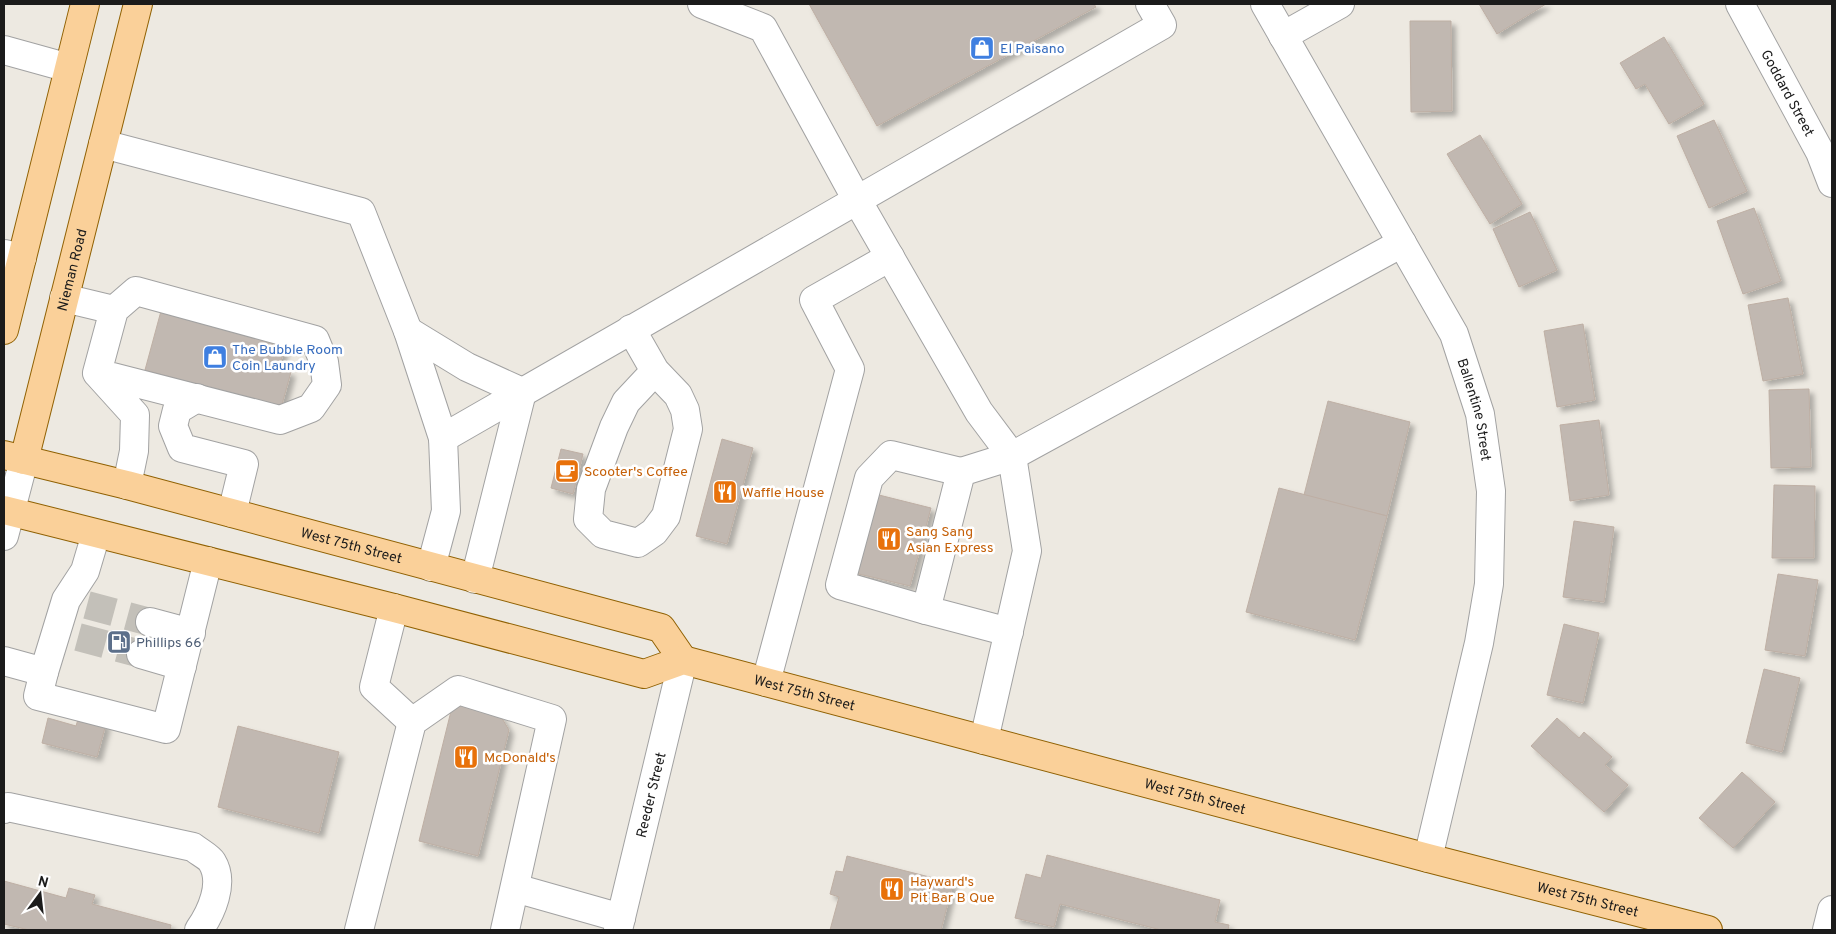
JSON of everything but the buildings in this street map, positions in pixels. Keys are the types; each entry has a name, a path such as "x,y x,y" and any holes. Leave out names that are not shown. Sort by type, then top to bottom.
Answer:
{"main road":[{"path":"4,330 13,256 69,68 85,4"},
{"name":"Nieman Road","path":"14,457 64,298 138,4"},
{"name":"West 75th Street","path":"14,457 127,485 661,628 682,660 1428,858 1708,930"},
{"path":"6,519 96,534 208,561 644,674 682,660"}],"street":[{"path":"702,4 763,28 857,200 980,412 1012,456 1027,551 984,740"},
{"path":"443,438 1162,25 1150,4"},
{"name":"Ballentine Street","path":"1265,4 1454,334 1480,414 1491,491 1489,584 1479,643 1428,858"},
{"path":"1283,36 1340,4"},
{"name":"Goddard Street","path":"1740,4 1820,152 1832,183"},
{"path":"4,50 69,68"},
{"path":"103,144 361,212 408,331 443,438 446,511 431,567"},
{"path":"1009,632 840,585 869,478 890,455 961,472 1012,456 1402,243"},
{"path":"766,682 850,369 814,300 890,257"},
{"path":"136,291 315,340 324,362 326,384 311,408 280,420 97,373 114,310 136,291"},
{"path":"64,298 114,310"},
{"path":"631,329 655,371 678,395 685,410 688,429 666,516 654,532 638,543 603,534 588,519 591,489 614,427 626,402 655,371"},
{"path":"408,331 466,367 522,392"},
{"path":"97,373 135,415 134,451 127,485"},
{"path":"475,579 522,392"},
{"path":"197,398 177,410 173,426 182,448 244,464 232,513"},
{"name":"Nieman Road","path":"6,519 14,457"},
{"path":"926,610 961,472"},
{"path":"96,534 67,634 44,672 38,696 166,728 208,561"},
{"path":"394,608 374,687 412,722"},
{"path":"150,622 191,633"},
{"path":"141,654 182,666"},
{"name":"Reeder Street","path":"620,924 682,660"},
{"path":"4,661 44,672"},
{"path":"359,930 412,722 458,690 552,719 505,930"},
{"path":"4,809 8,807 193,847 212,862 217,878 214,904 199,930"},
{"path":"515,888 620,924"},
{"path":"1827,930 1832,910"}],"tunnel":[{"path":"87,605 150,622"},
{"path":"78,637 141,654"}],"place":[{"name":"El Paisano","path":"982,48"},
{"name":"The Bubble Room Coin Laundry","path":"215,357"},
{"name":"Scooter's Coffee","path":"567,471"},
{"name":"Waffle House","path":"725,492"},
{"name":"Sang Sang Asian Express","path":"889,539"},
{"name":"Phillips 66","path":"119,642"},
{"name":"McDonald's","path":"466,757"},
{"name":"Hayward's Pit Bar B Que","path":"892,889"}]}
